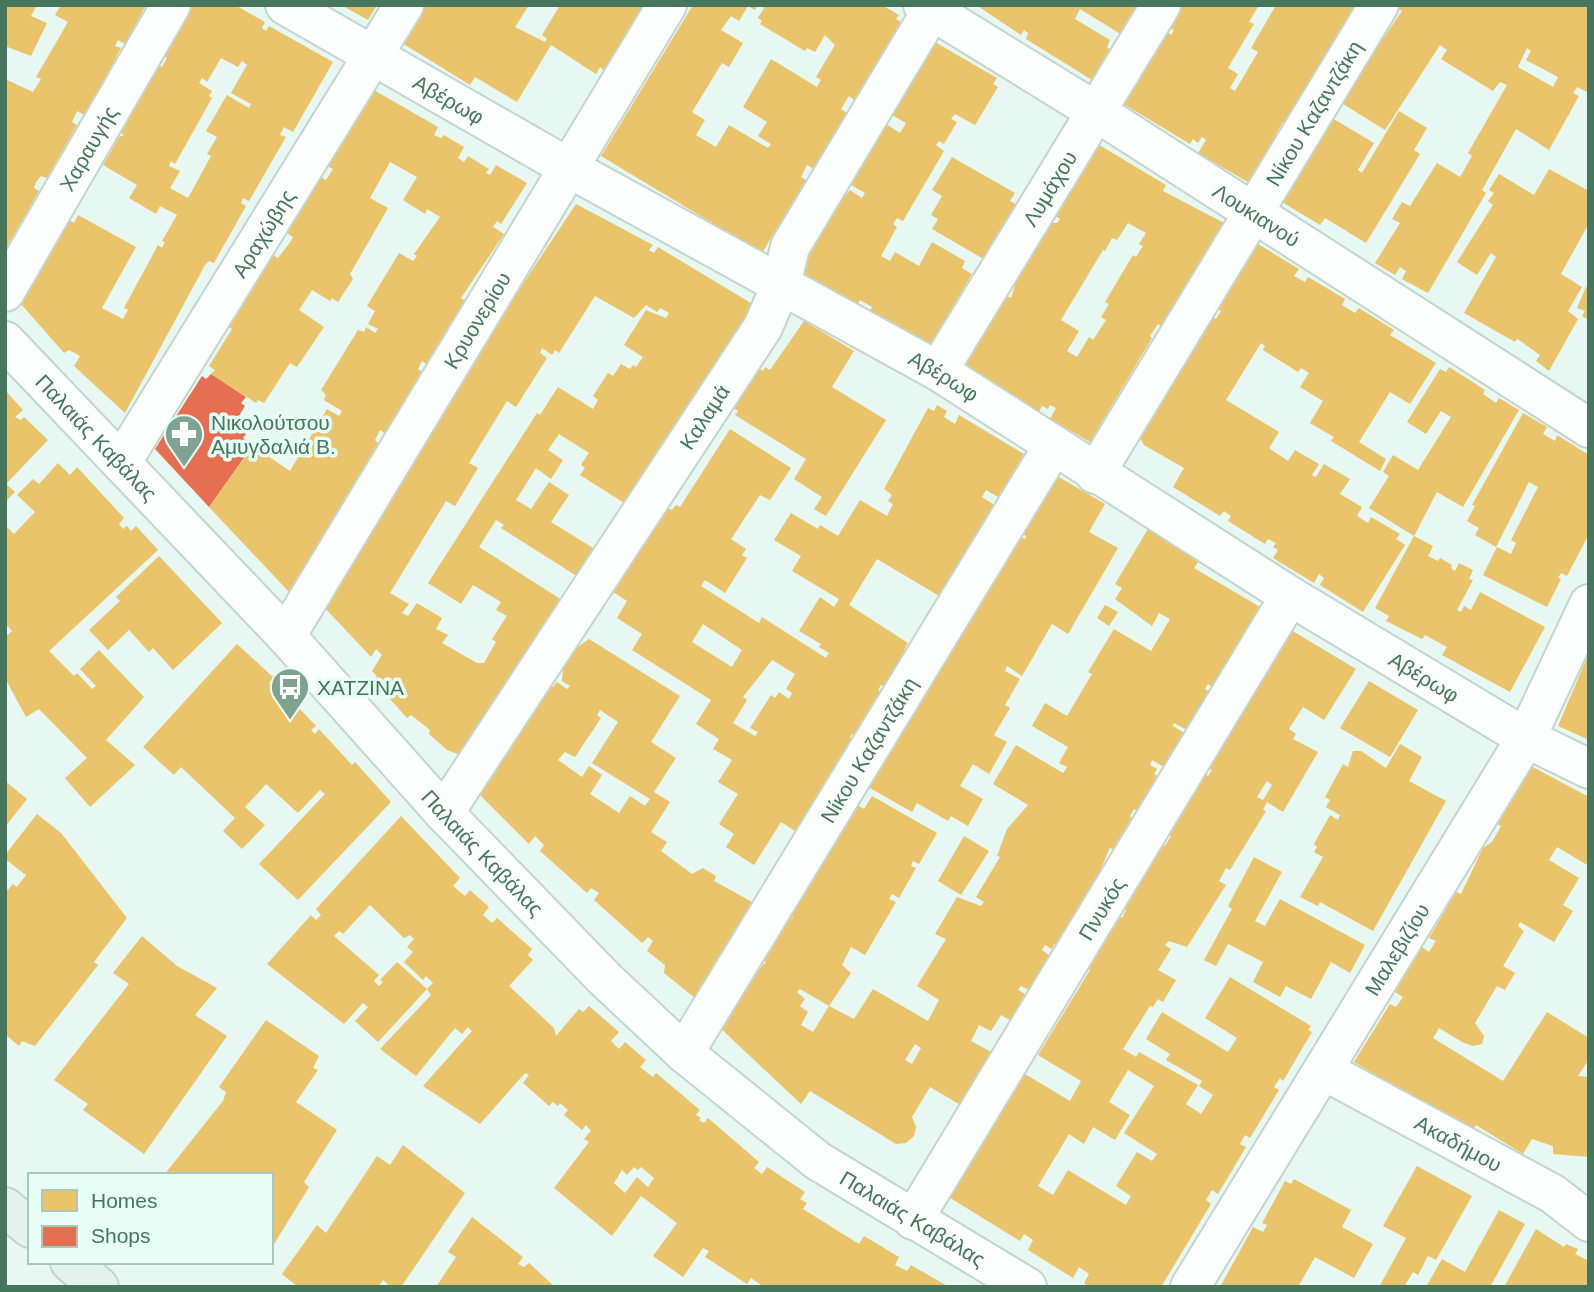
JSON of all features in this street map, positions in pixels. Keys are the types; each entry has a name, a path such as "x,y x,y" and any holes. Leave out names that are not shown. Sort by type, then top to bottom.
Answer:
{"highway":[{"path":"5,1208 28,1226"},
{"path":"72,1264 99,1287"}],"street":[{"name":"Χαραυγής","path":"5,292 171,5"},
{"name":"Αβέρωφ","path":"285,5 569,168 938,371 1095,474 1290,596 1526,738 1589,769"},
{"name":"Αραχώβης","path":"121,463 404,5"},
{"name":"Κρυονερίου","path":"286,636 667,5"},
{"name":"Λυμάχου","path":"938,371 1161,5"},
{"name":"Νίκου Καζαντζάκη","path":"1095,474 1379,5"},
{"name":"Λουκιανού","path":"930,7 1589,428"},
{"name":"Καλαμά","path":"444,813 763,327 781,285 790,247 930,7"},
{"name":"Παλαιάς Καβάλας","path":"5,341 286,636 444,813 605,979 684,1053 818,1161 1027,1287"},
{"name":"Νίκου Καζαντζάκη","path":"684,1053 1054,445"},
{"name":"Πνυκός","path":"913,1220 1290,596"},
{"name":"Μαλεβιζίου","path":"1190,1287 1526,738 1589,604"},
{"name":"Ακαδήμου","path":"1323,1070 1571,1194 1589,1222"}],"building: Homes":[{"path":"5,5 37,5 31,16 47,23 31,56 5,46"},
{"path":"61,5 146,5 125,44 118,40 115,46 121,48 86,116 77,111 72,122 77,125 47,178 41,176 36,182 34,188 39,191 5,250 5,79 33,92 41,79 36,77 68,22 55,15"},
{"path":"188,5 235,5 265,22 262,28 266,31 269,26 333,62 293,132 284,127 280,135 286,137 249,201 243,198 241,203 246,206 214,263 209,261 205,265 125,413 74,366 80,356 69,350 64,353 21,304 68,219 74,223 78,215 136,247 102,308 123,319 128,310 124,308 158,245 162,248 165,242 162,241 177,215 160,206 156,214 129,198 137,185 103,165 119,137 124,135 118,131 156,64 162,67 167,58 160,54","holes":["221,58 238,67 242,61 247,65 231,93 251,104 249,108 227,95 206,131 217,137 207,154 211,156 188,198 170,188 180,171 169,166 171,161 175,164 212,98 209,96 212,91 199,83 202,78 207,82"]},
{"path":"341,5 377,5 368,20"},
{"path":"424,5 529,5 515,27 545,42 547,39 542,35 560,5 646,5 605,71 600,67 596,74 551,45 517,102 475,77 470,85 402,43"},
{"path":"693,5 758,5 755,10 748,6 739,21 731,16 721,30 743,43 729,67 722,63 692,112 705,120 696,135 716,147 729,125 768,148 771,144 758,136 767,122 743,107 771,59 817,87 821,80 816,77 835,45 825,35 815,52 807,48 805,51 760,24 762,21 758,18 764,8 760,5 882,5 899,15 896,19 901,22 854,100 849,96 841,109 848,114 814,169 807,165 801,177 806,180 762,253 601,156"},
{"path":"976,5 1133,5 1138,8 1122,35 1080,9 1075,19 1110,40 1107,47 1111,50 1092,80 1026,39 1028,33 1024,30 1021,35"},
{"path":"1180,5 1259,5 1249,22 1254,24 1228,68 1238,74 1230,88 1235,91 1258,52 1251,48 1276,5 1361,5 1344,34 1339,31 1337,35 1342,37 1317,79 1312,76 1309,82 1313,84 1288,126 1283,122 1276,134 1281,137 1253,185 1198,153 1206,140 1202,137 1198,143 1193,139 1190,144 1122,103 1153,51 1156,53 1168,32 1171,35 1174,30 1167,27"},
{"path":"1393,5 1589,5 1589,93 1577,87 1573,93 1579,96 1549,150 1516,129 1482,190 1486,193 1428,293 1402,279 1406,271 1400,267 1395,275 1375,263 1400,223 1392,219 1402,202 1410,206 1437,163 1460,177 1472,156 1468,153 1507,85 1500,82 1493,91 1441,59 1447,50 1440,45 1385,130 1340,102 1402,11","holes":["1527,48 1531,51 1526,60 1558,77 1553,87 1518,67"]},
{"path":"935,42 997,78 993,84 998,87 975,125 955,114 951,119 957,122 944,144 939,141 936,145 944,151 903,221 897,218 893,224 897,227 881,256 890,261 895,252 919,266 932,242 965,261 962,268 972,274 930,345 870,311 872,307 860,300 855,308 793,271 840,192 846,195 850,190 862,198 865,193 851,185 886,124 900,133 906,123 892,115"},
{"path":"372,89 438,127 434,135 441,138 444,135 464,147 458,158 464,162 468,156 489,169 486,173 490,175 496,165 527,183 501,224 497,221 493,227 504,234 461,298 465,301 426,364 422,361 418,369 423,373 386,434 380,430 375,440 378,443 289,592 209,507 253,446 290,471 327,409 339,416 342,411 324,400 326,395 321,390 358,330 364,332 366,327 375,333 378,329 368,324 375,311 367,306 399,253 413,261 417,256 414,254 440,217 427,209 425,214 403,200 417,177 390,162 370,198 388,208 350,274 353,279 338,302 332,298 330,301 312,290 299,310 324,327 297,367 290,363 264,403 258,400 256,403 211,374 215,370 209,366 232,329 225,325 272,254 278,258 291,241 293,237 285,232 319,176 326,180 333,169 327,166"},
{"path":"1399,111 1427,128 1414,150 1420,154 1366,243 1325,218 1320,225 1277,199 1327,115 1374,143 1358,170 1362,173"},
{"path":"1096,143 1166,185 1163,191 1226,224 1165,328 1158,324 1150,336 1152,338 1090,442 1050,419 1056,408 1050,405 1048,409 1042,406 1039,412 962,367 1005,295 1011,298 1015,285 1011,283 1046,223 1057,223 1060,219 1054,215","holes":["1128,223 1146,233 1139,244 1143,246 1136,257 1133,255 1105,302 1109,304 1101,317 1106,320 1093,340 1089,337 1077,357 1067,351 1079,331 1061,320 1103,250 1105,251 1112,238 1117,240"]},
{"path":"952,157 1015,193 1010,201 1019,206 987,261 932,229 938,219 931,215 942,196 932,190"},
{"path":"1549,169 1589,191 1589,223 1561,274 1582,287 1568,311 1578,319 1549,371 1536,361 1540,355 1522,342 1517,339 1515,342 1464,313 1496,257 1491,253 1477,275 1457,262 1493,205 1488,201 1494,193 1489,190 1499,174 1534,195"},
{"path":"576,204 653,245 649,250 654,253 658,247 759,308 731,353 725,349 719,358 723,361 697,402 693,398 626,504 580,475 585,468 581,465 589,453 559,434 548,450 563,460 551,479 536,468 516,500 531,509 549,482 569,495 551,522 598,551 580,578 501,528 504,525 496,520 479,547 565,602 529,663 522,658 466,757 447,750 429,734 430,730 411,715 407,718 373,680 377,676 372,671 382,655 376,649 371,657 324,607 499,320","holes":["595,296 634,318 646,305 657,312 660,308 669,313 666,318 646,310 624,345 643,357 636,367 633,365 630,369 621,364 613,376 608,373 593,396 598,400 593,409 558,387 540,415 537,413 428,583 461,604 473,585 501,602 496,610 507,616 492,639 496,642 484,663 477,663 442,643 448,635 436,629 442,618 417,603 408,616 402,613 409,604 390,593 446,501 455,506 478,468 469,463 507,401 516,407 547,358 540,353 542,348 552,355 555,350 559,353"]},
{"path":"1253,241 1299,269 1294,276 1305,282 1308,277 1345,299 1342,305 1355,313 1359,308 1394,330 1390,335 1436,363 1410,404 1390,392 1359,442 1386,459 1380,471 1331,441 1334,437 1310,423 1323,401 1300,387 1309,373 1301,368 1298,372 1263,350 1265,346 1261,343 1226,400 1279,432 1269,448 1288,461 1295,450 1319,464 1312,475 1316,477 1324,464 1350,479 1340,494 1362,507 1357,516 1368,523 1371,517 1400,534 1396,539 1405,545 1363,612 1320,585 1324,578 1319,574 1314,583 1273,558 1278,550 1273,547 1276,543 1268,539 1265,544 1228,521 1231,516 1224,511 1220,516 1173,487 1184,468 1144,445 1139,437 1210,316 1216,319 1221,311 1213,306"},
{"path":"1586,287 1589,288 1589,320 1582,316 1585,311 1577,308"},
{"path":"804,321 854,351 832,387 886,420 826,516 814,509 822,497 794,479 806,459 735,415 738,411 729,405 754,365 763,371 765,367 770,370"},
{"path":"1449,367 1485,390 1483,394 1496,403 1499,398 1519,410 1463,507 1437,492 1414,536 1369,508 1389,476 1383,472 1393,455 1418,470 1451,417 1441,411 1426,434 1407,422 1440,369 1446,372"},
{"path":"5,390 23,410 15,417 21,420 24,417 48,440 6,484 15,492 5,502"},
{"path":"937,405 947,411 944,417 955,424 959,415 1024,454 998,497 986,490 982,497 996,506 941,597 877,559 849,605 908,643 904,650 907,652 885,687 881,685 878,690 883,693 856,736 852,734 850,737 856,742 819,793 823,795 803,828 799,825 795,831 781,822 754,865 726,847 734,834 719,824 738,794 718,782 732,760 713,749 719,739 696,724 711,700 632,650 642,634 617,618 627,601 613,592 666,507 672,510 676,505 680,507 730,429 791,468 770,500 760,495 731,539 746,549 742,555 747,558 725,593 705,580 701,586 759,623 762,617 826,658 829,653 819,647 821,644 799,631 820,597 834,607 839,599 792,571 801,556 774,540 791,513 818,529 820,525 838,536 860,500 887,516 893,504 888,501 892,495 884,489 928,408 934,411","holes":["703,624 742,650 732,667 692,642","772,660 795,674 786,689 792,693 789,699 779,692 775,698 771,695 750,728 758,732 755,736 733,723 747,700 743,697"]},
{"path":"1523,413 1547,427 1543,434 1555,441 1557,435 1589,455 1589,534 1567,576 1561,573 1558,578 1561,579 1547,607 1483,575 1497,547 1511,554 1516,543 1511,540 1538,487 1529,482 1496,547 1475,535 1479,528 1467,521 1475,506 1472,505"},
{"path":"58,463 70,475 77,467 124,518 119,524 123,529 127,526 131,531 136,526 158,550 49,651 74,676 77,673 92,689 96,686 80,669 99,650 144,697 106,740 135,765 90,807 65,778 87,758 39,709 26,717 5,678 5,637 12,631 5,623 5,525 14,534 35,512 17,495 33,479 39,484"},
{"path":"1052,473 1105,504 1089,532 1118,548 1068,634 1052,624 1022,676 1007,666 1005,671 1020,679 1005,705 1010,708 994,735 1007,742 989,774 973,764 960,786 983,799 968,826 951,816 948,821 917,803 912,812 863,784 916,693 927,697 920,692 1013,532 1025,539 1026,536 1018,531"},
{"path":"1148,529 1200,559 1194,568 1260,607 1212,687 1208,684 1205,689 1210,692 1187,730 1174,723 1173,726 1184,733 1164,767 1152,760 1150,765 1157,769 1154,774 1159,777 1138,812 1134,809 1130,816 1132,818 1114,850 1110,848 1096,881 1076,910 1080,913 1058,947 1054,944 1052,949 1045,945 1042,950 1052,957 1031,991 1021,986 1018,990 1025,994 1010,1020 1001,1015 991,1031 979,1025 971,1041 995,1054 964,1107 930,1087 912,1117 916,1127 914,1136 906,1143 896,1144 810,1091 801,1104 716,1024 754,968 757,971 766,962 759,958 785,914 793,918 791,912 854,803 864,809 872,796 937,833 919,864 913,861 911,866 916,868 899,898 892,894 889,899 896,902 865,955 851,947 842,965 851,973 829,1006 854,1019 873,989 928,1021 939,1000 917,986 946,939 935,934 957,897 981,906 984,902 976,897 1000,857 997,856 1007,829 1028,805 993,784 1016,745 1063,773 1067,767 1059,763 1068,747 1032,726 1045,703 1067,716 1092,674 1088,672 1114,629 1151,651 1170,619 1159,613 1152,626 1115,599 1122,588 1115,584","holes":["800,989 829,1006 813,1032 801,1025 808,1012 800,1006 805,999 797,992","915,1044 921,1048 912,1064 905,1060"]},
{"path":"1414,536 1433,546 1428,556 1438,561 1440,558 1452,565 1451,568 1455,571 1459,563 1473,570 1469,579 1473,580 1457,610 1461,612 1464,606 1471,610 1480,592 1545,627 1510,692 1442,655 1447,647 1425,635 1422,639 1386,621 1389,616 1375,608"},
{"path":"159,556 222,623 173,670 153,648 149,652 129,630 108,650 89,630 120,601 116,597"},
{"path":"1105,605 1118,612 1109,626 1097,618"},
{"path":"1291,630 1356,669 1324,720 1303,707 1289,729 1296,734 1293,739 1318,752 1283,812 1267,802 1263,810 1266,811 1230,870 1226,868 1219,881 1226,885 1187,947 1169,941 1165,945 1171,949 1158,970 1176,980 1163,1002 1158,999 1153,1007 1150,1006 1123,1049 1136,1057 1139,1052 1198,1085 1186,1104 1201,1114 1213,1095 1199,1086 1202,1081 1166,1060 1170,1054 1146,1039 1162,1012 1228,1052 1237,1038 1205,1018 1230,977 1311,1026 1308,1030 1312,1032 1283,1081 1280,1078 1274,1087 1279,1090 1250,1138 1245,1135 1240,1144 1246,1147 1218,1194 1212,1190 1206,1200 1211,1204 1161,1287 1089,1287 1084,1283 1089,1274 1079,1267 1073,1278 1028,1250 1033,1240 1024,1234 1020,1241 947,1196 984,1142 980,1139 1003,1102 1007,1104 1025,1074 1070,1101 1081,1081 1038,1055 1090,970 1084,965 1115,913 1122,918 1126,910 1120,906 1159,842 1165,846 1171,836 1164,831 1201,771 1208,776 1212,770 1207,767","holes":["1267,781 1272,785 1263,800 1257,797","1128,1070 1154,1086 1124,1133 1157,1154 1152,1161 1137,1152 1116,1186 1131,1196 1126,1205 1068,1170 1053,1195 1038,1186 1069,1134 1084,1144 1093,1127 1115,1140 1130,1115 1109,1102"]},
{"path":"589,639 680,696 651,742 676,758 654,792 670,802 651,832 667,842 661,851 692,874 703,868 716,876 714,881 754,903 700,1002 664,973 665,965 647,951 653,941 648,937 642,943 594,900 599,893 591,888 587,893 540,851 544,845 535,836 529,844 478,793 548,684 553,687 557,682 567,689 570,686 562,681 563,667 576,648","holes":["600,710 618,722 592,763 650,799 645,806 630,796 619,813 590,794 602,775 589,766 582,777 558,760 565,752 575,757 601,718 597,715"]},
{"path":"237,644 274,678 269,683 281,695 284,692 316,726 311,730 315,734 319,729 352,765 355,762 391,802 298,900 259,864 325,794 320,790 298,813 266,784 245,807 265,825 242,849 223,831 235,818 181,767 174,775 143,747"},
{"path":"1589,653 1589,740 1558,726"},
{"path":"1369,681 1418,710 1390,757 1340,728"},
{"path":"1400,744 1422,757 1409,781 1446,801 1373,931 1320,902 1318,906 1300,897 1323,857 1314,852 1317,847 1314,844 1330,815 1338,820 1340,815 1326,807 1330,800 1325,797 1343,764 1348,767 1353,751 1361,751 1386,768"},
{"path":"1531,766 1589,797 1589,866 1557,847 1549,860 1579,878 1563,905 1573,911 1554,942 1520,922 1518,926 1524,931 1503,966 1515,973 1505,990 1497,986 1475,1023 1484,1036 1482,1044 1473,1046 1464,1043 1439,1028 1433,1038 1503,1081 1547,1012 1589,1038 1589,1059 1578,1076 1589,1077 1589,1157 1553,1154 1553,1146 1532,1139 1523,1154 1476,1125 1471,1133 1354,1062 1390,1004 1396,1007 1403,997 1395,992 1422,947 1429,952 1436,941 1429,938 1456,892 1461,894 1483,848 1492,842 1501,826 1497,824"},
{"path":"5,781 27,799 5,827"},
{"path":"37,814 61,833 127,918 94,962 98,965 35,1046 22,1041 19,1046 5,1034 5,888 8,890 13,884 17,887 26,875 5,859 5,855"},
{"path":"401,816 460,878 453,886 465,896 470,890 489,907 483,915 492,923 497,918 532,949 528,955 533,960 509,986 554,1028 556,1036 579,1009 583,1012 589,1006 619,1032 611,1041 619,1049 625,1042 646,1060 640,1067 653,1077 656,1073 700,1110 696,1115 701,1118 699,1120 704,1123 708,1118 759,1162 754,1168 762,1174 767,1167 805,1192 800,1199 807,1203 803,1209 859,1244 864,1236 899,1257 895,1265 907,1271 911,1265 949,1287 764,1287 751,1278 747,1284 705,1257 709,1251 703,1248 683,1277 653,1256 677,1223 641,1196 612,1236 554,1188 589,1142 584,1139 591,1131 586,1125 582,1130 564,1115 568,1110 560,1103 558,1106 553,1102 549,1106 523,1083 529,1075 525,1073 480,1124 423,1086 472,1031 468,1027 462,1034 455,1028 416,1076 380,1049 431,995 427,989 378,1042 355,1021 368,1007 363,1003 344,1024 267,964 311,915 316,920 321,915 316,909","holes":["370,905 404,938 410,935 414,939 407,947 413,952 404,962 423,980 426,976 433,983 427,989 397,962 380,980 383,982 379,986 374,981 379,975 334,936 339,931 343,934","634,1167 638,1170 641,1167 654,1178 648,1187 637,1177 625,1193 614,1183 622,1170 627,1175"]},
{"path":"964,836 989,851 961,895 938,881"},
{"path":"1254,857 1282,872 1255,921 1265,926 1280,899 1365,945 1350,973 1331,962 1311,999 1286,986 1280,997 1253,982 1263,962 1228,944 1216,966 1204,960 1232,909 1228,906"},
{"path":"142,936 177,966 217,988 195,1015 227,1036 144,1154 83,1110 88,1104 54,1080 129,984 113,973"},
{"path":"266,1020 319,1056 313,1068 318,1070 296,1102 337,1130 304,1182 309,1187 273,1246 273,1173 166,1173 223,1101 226,1092 219,1087"},
{"path":"403,1145 465,1193 401,1287 391,1287 383,1280 378,1287 298,1287 282,1274 317,1225 326,1233 377,1156 390,1165"},
{"path":"1417,1166 1472,1196 1436,1260 1428,1256 1418,1275 1413,1272 1404,1287 1379,1287 1406,1238 1383,1226"},
{"path":"1294,1179 1351,1210 1342,1227 1373,1244 1354,1278 1315,1257 1298,1287 1220,1287 1253,1227 1263,1232 1267,1225 1262,1223 1285,1181 1291,1184"},
{"path":"1499,1210 1525,1224 1490,1287 1426,1287 1442,1259 1465,1272"},
{"path":"472,1217 523,1257 518,1264 524,1267 529,1263 555,1287 436,1287 456,1257 448,1252"},
{"path":"1536,1229 1564,1247 1566,1244 1578,1249 1575,1254 1589,1261 1589,1287 1504,1287"}],"building: Shops":[{"path":"211,374 246,397 241,403 245,406 233,426 246,434 243,438 248,442 241,452 246,455 209,507 155,449 202,376 206,379"}],"place":[{"name":"Νικολούτσου Αμυγδαλιά Β.","path":"184,468"},
{"name":"ΧΑΤΖΙΝΑ","path":"290,721"}]}
